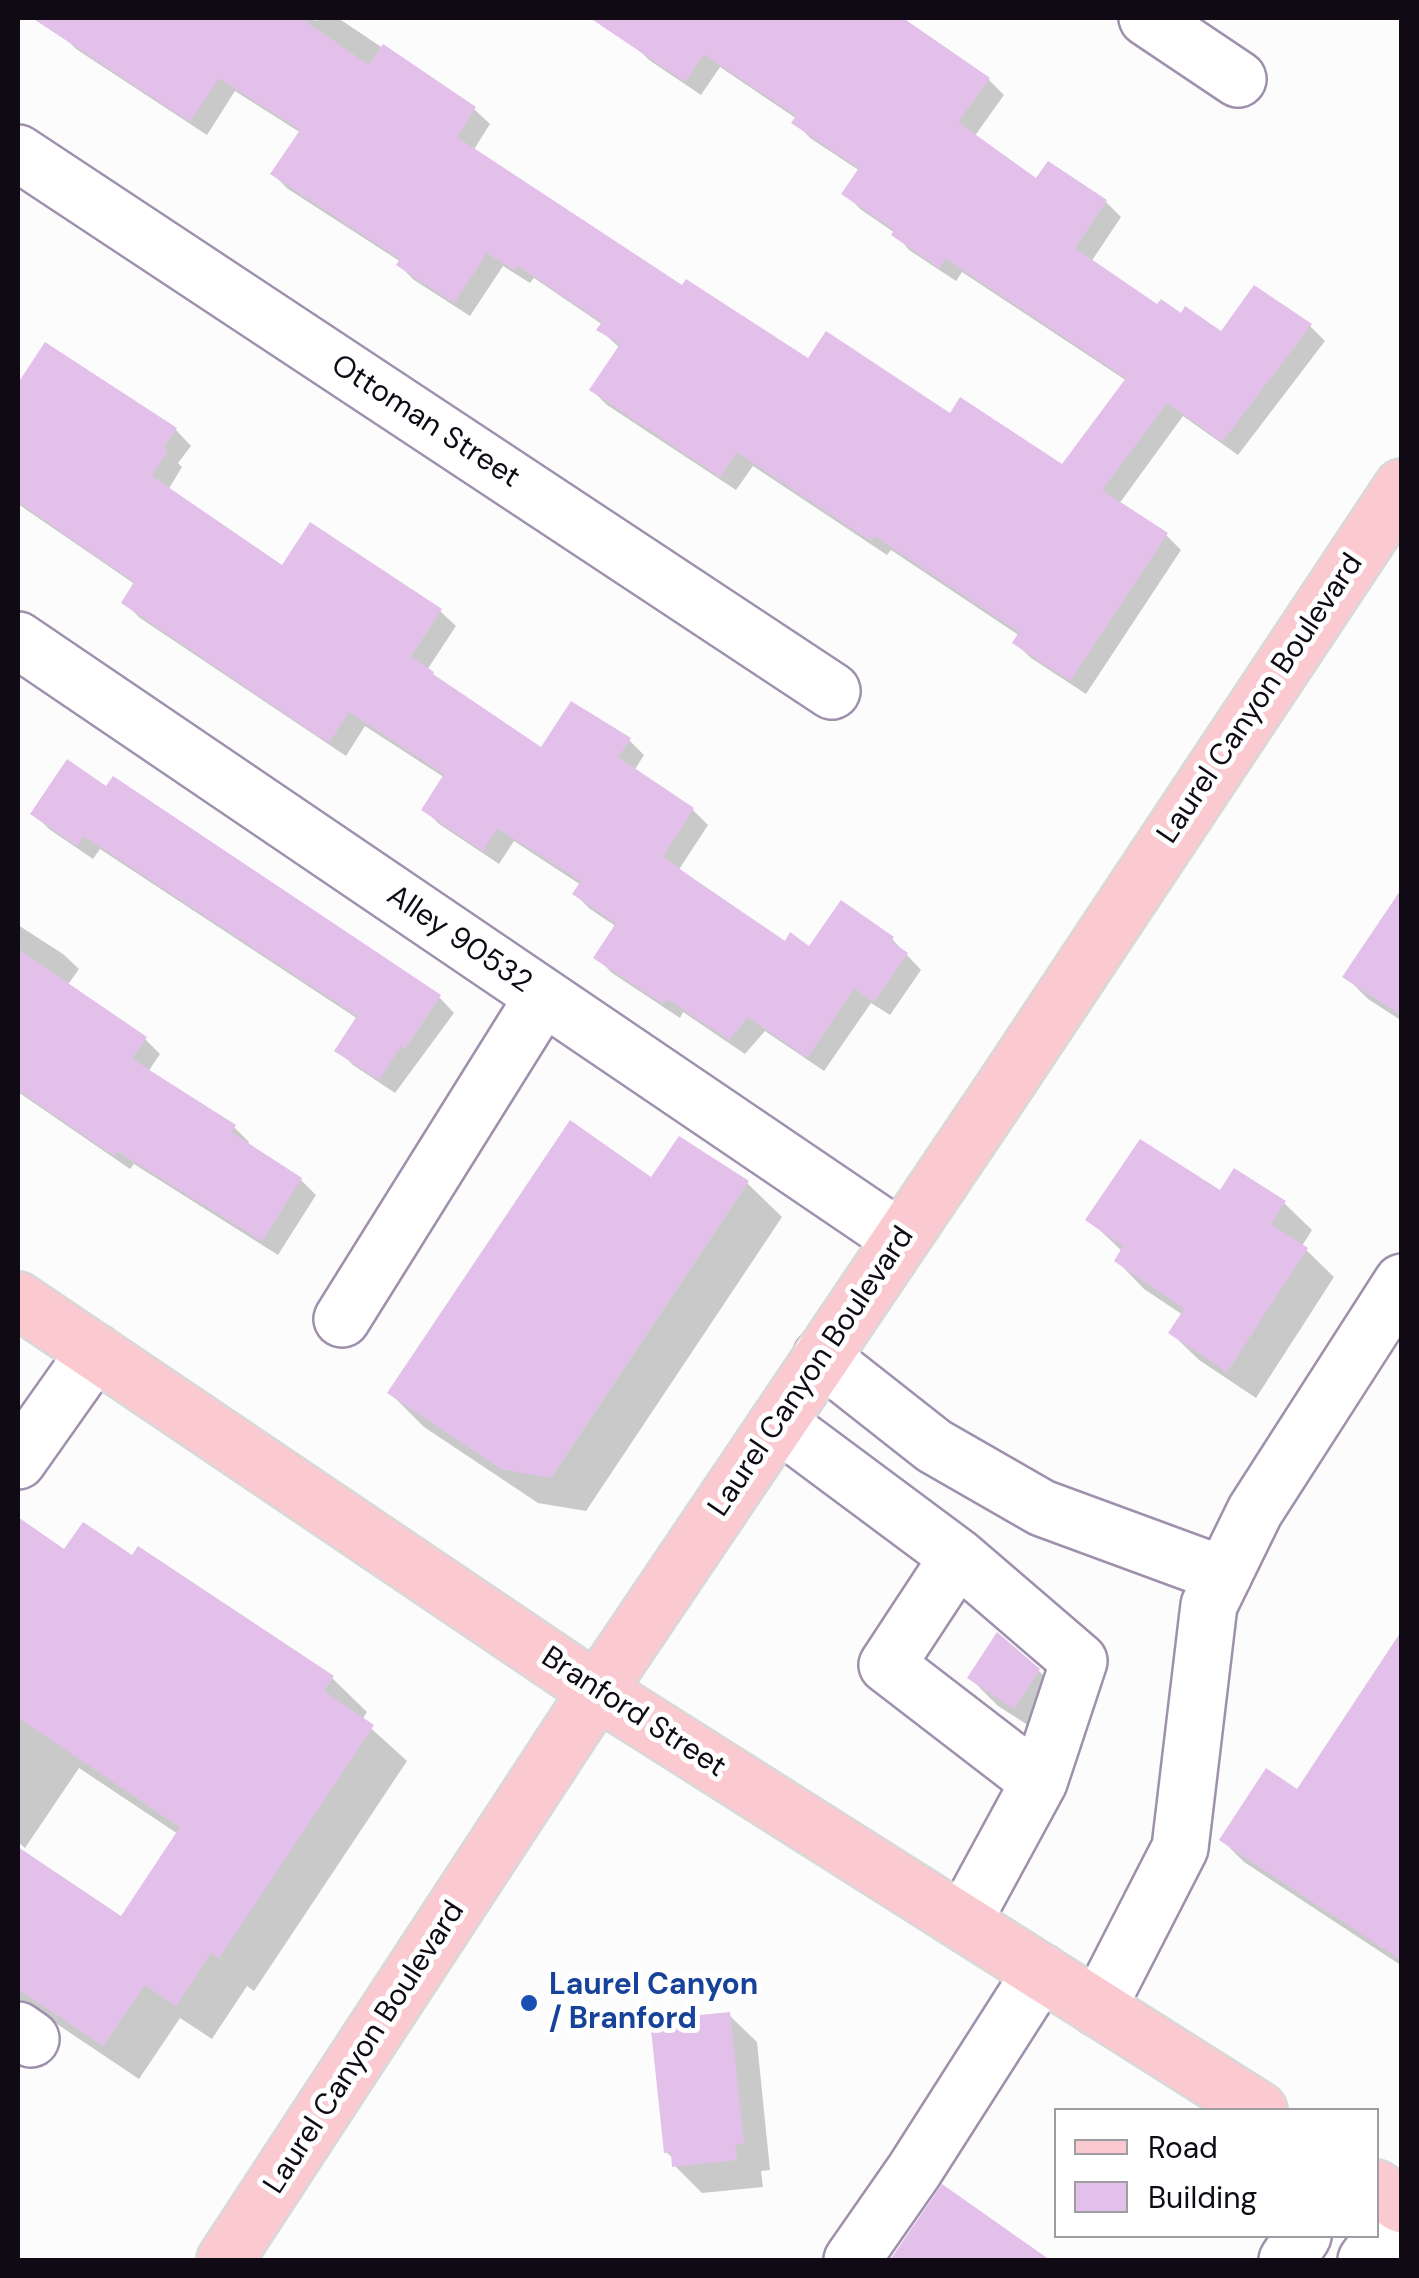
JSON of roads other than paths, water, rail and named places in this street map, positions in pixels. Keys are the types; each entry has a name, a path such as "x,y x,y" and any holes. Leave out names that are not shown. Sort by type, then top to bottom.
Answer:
{"main road":[{"name":"Laurel Canyon Boulevard","path":"225,2260 597,1692 1402,486"},
{"name":"Branford Street","path":"18,1300 597,1692 1256,2108"},
{"path":"1379,2190 1402,2208"}],"street":[{"path":"1147,18 1238,80"},
{"name":"Ottoman Street","path":"18,153 832,691"},
{"name":"Alley 90532","path":"18,640 901,1239"},
{"path":"342,1319 520,1038 542,996"},
{"path":"1098,2008 1180,1848 1209,1605 1256,1512 1402,1282"},
{"path":"18,1461 95,1352"},
{"path":"821,1358 934,1446 1042,1508 1224,1575"},
{"path":"778,1422 958,1557 1079,1661 1039,1782 963,1922"},
{"path":"958,1557 887,1665 1039,1782"},
{"path":"852,2260 914,2171 1040,1972"},
{"path":"1366,2260 1402,2208"},
{"path":"1287,2260 1303,2238"}],"place":[{"name":"Laurel Canyon / Branford","path":"529,2003"}]}
